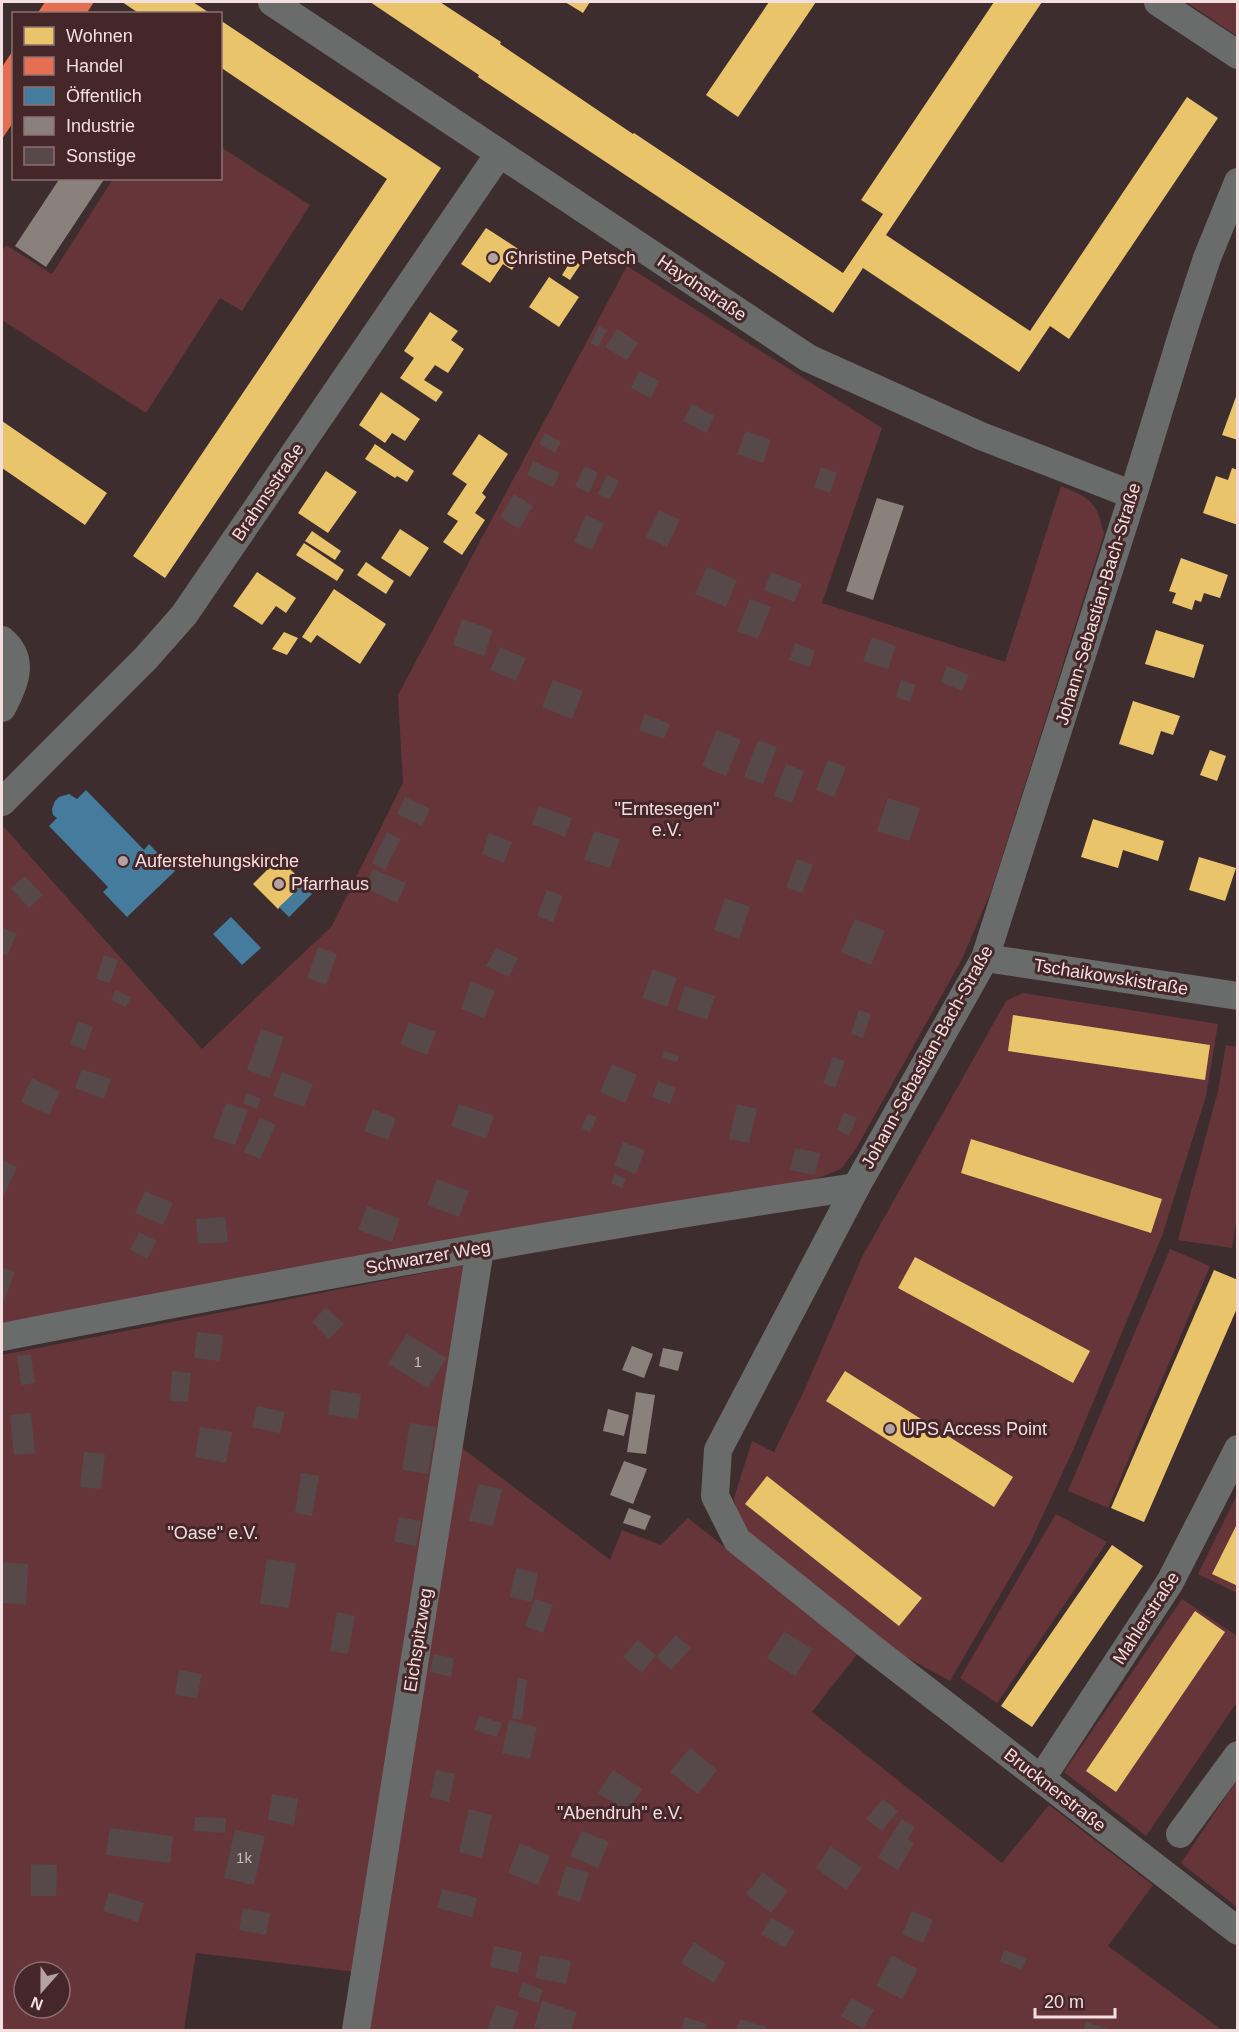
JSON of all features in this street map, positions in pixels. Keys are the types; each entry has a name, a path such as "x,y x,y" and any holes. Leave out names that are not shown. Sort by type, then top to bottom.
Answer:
{"street":[{"name":"Haydnstraße","path":"272,2 808,358 981,436 1133,495"},
{"path":"1158,2 1238,55"},
{"name":"Brahmsstraße","path":"2,802 146,658 184,615 500,154"},
{"name":"Johann-Sebastian-Bach-Straße","path":"873,1649 737,1540 715,1496 718,1450 856,1187 986,958 1203,269 1238,182"},
{"path":"2,640 11,648 16,662 15,677 2,708"},
{"name":"Tschaikowskistraße","path":"986,958 1238,996"},
{"name":"Schwarzer Weg","path":"2,1337 296,1280 695,1210 856,1187"},
{"name":"Eichspitzweg","path":"356,2031 480,1249"},
{"name":"Mahlerstraße","path":"1041,1779 1170,1582 1238,1449"},
{"name":"Brucknerstraße","path":"873,1649 1238,1931"},
{"path":"1179,1834 1238,1755"}],"green space":[{"path":"1186,2 1237,2 1237,36"},
{"path":"222,148 310,205 242,311 220,298 146,413 2,320 2,251 6,245 52,274 112,180 222,180"},
{"name":"\"Erntesegen\" e.V.","path":"627,266 882,428 822,603 1005,662 1061,486 1091,502 1098,514 1104,534 992,889 962,959 857,1147 841,1169 816,1179 2,1326 3,826 202,1049 332,926 403,783 398,695"},
{"path":"1023,993 1218,1024 1206,1096 1162,1236 1074,1448 1029,1545 950,1681 890,1648 739,1528 734,1498 752,1441 774,1452 804,1391 862,1257 1006,1001"},
{"path":"1226,1045 1238,1047 1238,1209 1232,1248 1178,1240 1218,1091"},
{"path":"1170,1249 1210,1266 1108,1508 1068,1491"},
{"name":"\"Oase\" e.V.","path":"470,1264 357,1972 196,1953 184,2030 2,2030 2,1355"},
{"name":"\"Abendruh\" e.V.","path":"461,1447 610,1560 622,1530 661,1545 688,1518 858,1653 812,1712 1002,1863 1049,1805 1153,1885 1108,1946 1222,2030 365,2030"},
{"path":"1237,1495 1237,1593 1198,1574"},
{"path":"1056,1514 1107,1542 997,1703 960,1678"},
{"path":"1182,1599 1237,1636 1237,1702 1146,1836 1064,1772"},
{"path":"1237,1780 1237,1907 1181,1863"}],"building: Wohnen":[{"path":"122,2 193,2 208,12 137,12"},
{"path":"370,2 440,2 633,134 843,273 883,214 861,200 994,2 1042,2 886,235 1030,331 1187,97 1218,118 1069,339 1050,326 1019,372 863,268 833,313 478,77 479,75"},
{"path":"565,2 590,2 583,13"},
{"path":"769,2 816,2 738,117 706,95"},
{"path":"222,21 441,168 165,578 133,556 387,179 222,68"},
{"name":"Christine Petsch","path":"486,228 523,252 512,270 503,264 490,283 461,264"},
{"path":"572,259 580,265 570,280 562,275"},
{"path":"549,277 579,297 559,327 529,307"},
{"path":"430,312 458,331 451,340 464,349 448,373 435,365 424,380 443,392 436,402 400,378 414,358 404,351"},
{"path":"381,392 420,419 405,441 392,433 385,443 359,425"},
{"path":"1238,394 1238,440 1222,435"},
{"path":"2,421 107,493 85,525 2,468"},
{"path":"479,434 508,454 482,493 486,497 475,513 485,520 462,555 443,542 458,521 447,514 467,484 452,474"},
{"path":"375,444 414,471 407,482 397,476 395,478 365,459"},
{"path":"1232,468 1238,470 1238,525 1203,513 1216,476 1228,480"},
{"path":"326,471 357,492 328,533 298,513"},
{"path":"400,529 429,548 410,577 381,558"},
{"path":"312,531 341,551 335,560 305,541"},
{"path":"304,543 344,570 337,581 296,555"},
{"path":"1181,558 1228,575 1220,598 1204,593 1201,602 1195,600 1192,610 1172,603 1176,593 1169,591"},
{"path":"366,562 394,581 386,594 357,575"},
{"path":"257,572 296,598 286,613 276,606 262,625 233,606"},
{"path":"334,589 386,624 360,664 317,635 311,643 302,637"},
{"path":"1156,630 1204,645 1194,678 1145,664"},
{"path":"284,632 298,638 287,655 272,649"},
{"path":"1133,701 1180,716 1173,735 1161,731 1153,755 1119,744"},
{"path":"1210,750 1226,756 1217,781 1200,775"},
{"path":"1093,819 1164,841 1158,861 1123,850 1118,868 1081,857"},
{"path":"1199,857 1236,868 1225,901 1189,890"},
{"name":"Pfarrhaus","path":"279,858 304,883 278,909 253,884"},
{"path":"1013,1015 1210,1045 1205,1080 1008,1051"},
{"path":"971,1139 1162,1199 1151,1233 961,1173"},
{"path":"915,1257 1090,1351 1073,1383 898,1288"},
{"path":"1214,1270 1238,1280 1238,1306 1144,1522 1111,1508"},
{"path":"845,1371 1013,1477 994,1507 826,1401"},
{"path":"767,1476 922,1598 899,1626 745,1504"},
{"path":"1238,1522 1238,1586 1212,1574"},
{"path":"1112,1545 1143,1566 1032,1727 1001,1706"},
{"path":"1195,1611 1225,1632 1116,1792 1086,1771"}],"building: Handel":[{"path":"45,2 94,2 87,12 38,12"},
{"path":"12,52 12,124 2,139 2,67"}],"building: Öffentlich":[{"name":"Auferstehungskirche","path":"86,790 144,850 149,844 175,871 127,917 103,892 108,887 49,826 57,818 53,815 52,809 59,797 69,794 77,799"},
{"path":"303,885 312,894 289,917 279,907"},
{"path":"231,917 261,948 242,965 213,934"}],"building: Industrie":[{"path":"59,180 104,180 46,267 15,246"},
{"path":"877,498 904,506 873,600 846,591"},
{"path":"632,1346 653,1354 644,1378 622,1370"},
{"path":"663,1348 683,1352 678,1371 659,1366"},
{"path":"636,1392 655,1395 646,1454 627,1452"},
{"path":"608,1409 629,1415 624,1436 603,1431"},
{"path":"624,1461 647,1469 633,1504 610,1495"},
{"path":"629,1508 651,1516 645,1530 623,1523"}],"building: Sonstige":[{"path":"599,326 607,330 598,347 590,343"},
{"path":"617,329 638,343 627,360 605,347"},
{"path":"639,371 659,381 651,398 631,388"},
{"path":"692,404 715,416 706,433 683,421"},
{"path":"746,431 771,440 763,463 737,454"},
{"path":"545,433 561,442 555,453 539,444"},
{"path":"533,461 560,473 553,487 527,475"},
{"path":"585,466 598,473 589,493 575,486"},
{"path":"821,467 837,473 830,493 814,487"},
{"path":"607,475 619,481 609,500 598,494"},
{"path":"514,494 533,506 519,529 500,517"},
{"path":"659,510 680,520 667,547 646,537"},
{"path":"586,515 604,523 592,550 574,542"},
{"path":"707,567 737,580 726,607 695,594"},
{"path":"771,572 802,584 794,602 764,590"},
{"path":"750,599 771,607 758,639 737,631"},
{"path":"462,619 493,630 484,656 453,645"},
{"path":"872,637 896,646 888,669 863,661"},
{"path":"795,643 815,651 810,667 789,660"},
{"path":"500,647 526,658 516,681 490,670"},
{"path":"947,666 969,675 962,691 941,682"},
{"path":"553,680 583,691 572,719 542,707"},
{"path":"901,680 916,685 910,702 896,697"},
{"path":"645,714 670,724 664,739 639,730"},
{"path":"717,730 741,740 726,776 702,766"},
{"path":"758,740 777,747 763,784 744,777"},
{"path":"828,760 846,767 834,797 816,790"},
{"path":"786,764 804,771 792,803 774,796"},
{"path":"405,797 430,809 422,826 397,814"},
{"path":"888,798 920,808 909,841 877,831"},
{"path":"539,806 572,818 565,837 532,824"},
{"path":"594,831 620,839 610,868 584,860"},
{"path":"387,832 401,839 385,870 372,863"},
{"path":"489,833 512,842 504,863 482,854"},
{"path":"797,859 813,865 802,893 786,887"},
{"path":"373,869 406,883 397,903 365,888"},
{"path":"25,876 43,895 29,908 11,888"},
{"path":"547,890 563,896 553,922 537,916"},
{"path":"725,898 750,907 739,939 714,930"},
{"path":"855,919 885,931 871,965 841,952"},
{"path":"2,927 17,934 7,956 2,953"},
{"path":"318,947 337,954 326,985 307,978"},
{"path":"496,948 518,958 509,977 486,966"},
{"path":"104,955 118,960 110,983 96,979"},
{"path":"653,969 677,978 667,1007 642,998"},
{"path":"471,981 495,991 484,1018 461,1009"},
{"path":"685,986 715,996 707,1020 677,1010"},
{"path":"116,990 131,997 126,1007 111,1000"},
{"path":"859,1010 871,1014 863,1038 851,1034"},
{"path":"78,1021 93,1027 85,1050 70,1044"},
{"path":"409,1022 436,1032 427,1055 400,1044"},
{"path":"261,1029 284,1037 270,1078 247,1070"},
{"path":"664,1051 679,1056 677,1062 662,1058"},
{"path":"833,1057 845,1061 835,1088 823,1083"},
{"path":"612,1064 637,1075 625,1103 600,1092"},
{"path":"82,1069 111,1079 104,1099 75,1088"},
{"path":"282,1072 313,1084 304,1107 273,1096"},
{"path":"32,1078 60,1091 49,1115 21,1102"},
{"path":"658,1081 676,1088 670,1104 652,1097"},
{"path":"247,1093 261,1099 257,1109 243,1103"},
{"path":"226,1103 248,1110 235,1145 213,1138"},
{"path":"459,1104 494,1116 486,1139 451,1126"},
{"path":"737,1104 757,1109 749,1143 729,1139"},
{"path":"373,1109 396,1118 388,1140 364,1131"},
{"path":"844,1112 857,1118 849,1136 837,1130"},
{"path":"588,1114 597,1117 590,1132 581,1128"},
{"path":"260,1118 276,1125 260,1159 244,1152"},
{"path":"623,1142 645,1150 636,1174 614,1166"},
{"path":"795,1148 820,1153 815,1175 790,1170"},
{"path":"2,1160 17,1167 3,1197 2,1197"},
{"path":"615,1174 626,1179 622,1188 611,1183"},
{"path":"437,1179 469,1191 459,1217 427,1205"},
{"path":"145,1191 173,1203 163,1225 135,1213"},
{"path":"367,1206 400,1219 392,1242 358,1230"},
{"path":"225,1217 228,1242 198,1244 196,1219"},
{"path":"139,1232 157,1241 147,1259 130,1249"},
{"path":"2,1267 15,1272 3,1303 2,1302"},
{"path":"326,1307 344,1324 329,1339 312,1322"},
{"path":"197,1332 223,1335 220,1361 194,1358"},
{"path":"407,1334 447,1358 428,1388 388,1364"},
{"path":"31,1354 35,1383 21,1385 17,1356"},
{"path":"172,1371 191,1373 188,1402 170,1401"},
{"path":"331,1390 361,1394 358,1419 328,1415"},
{"path":"257,1406 285,1412 280,1433 252,1427"},
{"path":"31,1413 35,1453 14,1455 10,1415"},
{"path":"410,1423 436,1427 428,1474 402,1470"},
{"path":"200,1427 232,1432 226,1463 195,1457"},
{"path":"84,1452 105,1454 101,1489 80,1487"},
{"path":"301,1473 319,1476 312,1516 295,1513"},
{"path":"478,1484 502,1489 493,1526 469,1521"},
{"path":"399,1517 421,1521 416,1546 394,1542"},
{"path":"267,1559 296,1563 289,1608 260,1604"},
{"path":"2,1562 28,1564 26,1605 2,1603"},
{"path":"516,1568 538,1573 532,1602 510,1597"},
{"path":"535,1599 553,1605 543,1633 525,1626"},
{"path":"337,1612 355,1616 348,1654 330,1651"},
{"path":"784,1631 812,1649 795,1676 767,1658"},
{"path":"676,1635 691,1648 671,1670 656,1657"},
{"path":"638,1640 656,1655 642,1673 623,1657"},
{"path":"434,1654 454,1658 451,1677 430,1672"},
{"path":"179,1670 202,1674 197,1698 175,1695"},
{"path":"518,1678 527,1680 522,1720 512,1718"},
{"path":"479,1716 502,1723 497,1737 474,1730"},
{"path":"509,1720 537,1727 530,1759 502,1753"},
{"path":"690,1748 717,1770 698,1794 670,1772"},
{"path":"436,1770 455,1774 449,1802 430,1797"},
{"path":"613,1770 642,1789 628,1812 598,1793"},
{"path":"272,1794 298,1799 294,1825 268,1820"},
{"path":"883,1799 898,1811 882,1831 866,1819"},
{"path":"469,1809 492,1815 482,1858 459,1852"},
{"path":"195,1817 226,1818 225,1833 194,1831"},
{"path":"902,1819 915,1827 908,1839 914,1843 898,1870 878,1857"},
{"path":"110,1828 173,1836 170,1863 106,1855"},
{"path":"235,1830 265,1836 254,1885 224,1878"},
{"path":"582,1831 609,1842 598,1868 570,1856"},
{"path":"520,1843 550,1856 538,1885 508,1873"},
{"path":"831,1846 862,1868 846,1890 816,1868"},
{"path":"31,1864 57,1865 56,1896 31,1896"},
{"path":"566,1866 589,1873 580,1902 557,1895"},
{"path":"763,1872 788,1891 771,1913 746,1894"},
{"path":"442,1889 477,1898 472,1917 437,1908"},
{"path":"109,1892 144,1903 138,1922 103,1911"},
{"path":"243,1908 270,1913 266,1935 239,1930"},
{"path":"912,1911 933,1920 923,1943 902,1934"},
{"path":"771,1917 795,1931 785,1948 761,1934"},
{"path":"694,1942 726,1963 714,1983 681,1963"},
{"path":"494,1946 522,1952 518,1973 490,1967"},
{"path":"1004,1950 1027,1958 1022,1970 1000,1962"},
{"path":"540,1955 571,1961 566,1984 535,1978"},
{"path":"892,1955 918,1969 902,1999 876,1986"},
{"path":"523,1982 543,1990 538,2003 518,1996"},
{"path":"852,1998 874,2010 863,2029 841,2016"},
{"path":"542,2001 577,2012 571,2030 546,2030 534,2027"},
{"path":"496,2005 519,2012 512,2030 487,2030"},
{"path":"685,2017 707,2024 705,2030 681,2030"},
{"path":"740,2019 766,2027 764,2030 736,2030"},
{"path":"1086,2022 1111,2030 1083,2030"}],"place":[{"name":"Christine Petsch","path":"493,258"},
{"name":"Auferstehungskirche","path":"123,861"},
{"name":"Pfarrhaus","path":"279,884"},
{"name":"UPS Access Point","path":"890,1429"}]}
